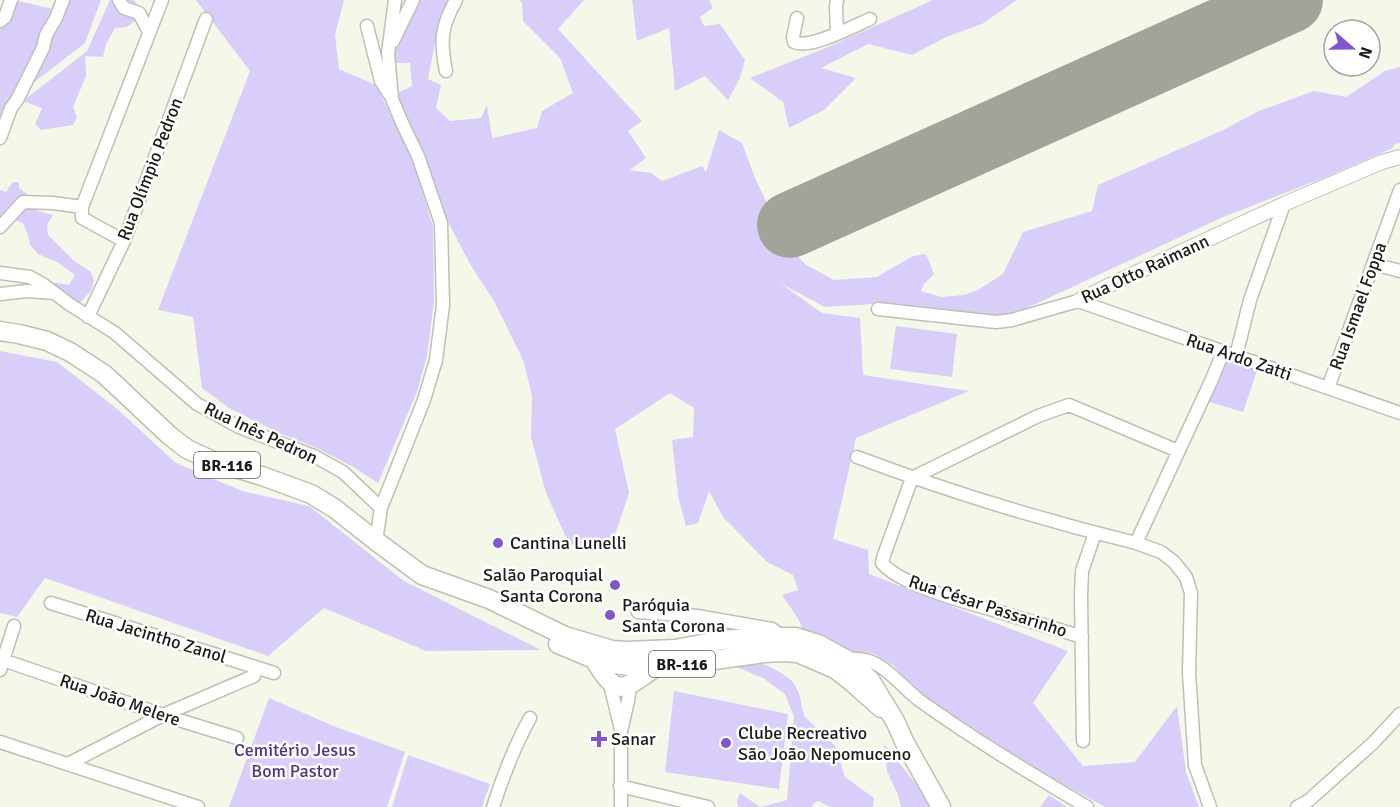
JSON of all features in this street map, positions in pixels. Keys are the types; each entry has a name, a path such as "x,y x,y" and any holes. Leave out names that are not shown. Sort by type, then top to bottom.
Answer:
{"main road":[{"name":"BR-116","path":"0,331 47,341 70,352 104,374 187,449 213,461 311,494 334,508 422,575 489,599 565,636 616,665 685,664 782,644 796,637 818,644 836,662 853,664 870,680 895,721 909,752 941,807"},
{"name":"BR-116","path":"616,665 675,649 723,640 763,637 782,644"}],"street":[{"path":"0,21 5,17 11,0"},
{"path":"0,138 10,108 17,100 43,48 46,34 63,0"},
{"path":"119,0 124,8 139,13 149,32"},
{"path":"124,241 82,218 82,207 162,0"},
{"path":"392,99 388,53 395,0"},
{"path":"388,53 413,0"},
{"path":"446,71 442,38 448,15 456,0"},
{"path":"837,0 837,33"},
{"path":"797,18 793,37 797,44 816,41 870,19"},
{"name":"Rua Olímpio Pedron","path":"88,317 124,241 206,19"},
{"path":"367,26 381,81 392,99 418,156 441,223 443,305 436,360 424,400 381,508 376,541"},
{"name":"Rua Otto Raimann","path":"878,309 996,322 1012,320 1078,301 1284,204 1382,162 1400,157"},
{"name":"Rua Ismael Foppa","path":"1328,388 1400,190"},
{"path":"0,227 23,202 82,207"},
{"path":"1236,356 1250,300 1284,204"},
{"path":"1373,264 1400,271"},
{"name":"Rua Inês Pedron","path":"0,273 30,277 115,333 197,404 239,427 314,456 343,472 381,508"},
{"name":"Rua Inês Pedron","path":"0,294 27,291 55,294"},
{"name":"Rua Ardo Zatti","path":"1078,301 1400,413"},
{"path":"1136,543 1223,352"},
{"path":"912,478 1038,416 1070,405 1178,451"},
{"path":"857,457 912,478 1095,533 1136,543 1161,552 1174,562 1186,577 1191,593 1189,672 1195,765 1210,807"},
{"name":"Rua César Passarinho","path":"912,478 884,555 882,563 887,570 950,597 1082,637"},
{"path":"1083,741 1082,571 1095,533"},
{"name":"Rua Jacintho Zanol","path":"51,603 253,671 274,673"},
{"path":"638,612 697,616 772,629 782,644"},
{"path":"723,621 723,640"},
{"path":"2,665 14,626"},
{"path":"836,662 856,658 867,660 881,667 917,699 990,749 1087,807"},
{"name":"Rua João Melere","path":"2,665 237,738"},
{"path":"616,665 621,729 621,807"},
{"path":"616,665 628,701 621,729"},
{"path":"68,764 253,671"},
{"path":"1296,807 1308,801 1373,743 1400,714"},
{"path":"493,807 518,740 530,718"},
{"path":"0,742 198,807"},
{"path":"620,786 708,807"}],"green space":[{"path":"14,0 53,9 55,0 101,0 85,43 6,104 0,124 0,26"},
{"path":"110,0 134,0 140,9 138,19 126,27 115,28 106,44 103,57 85,56 86,76 73,107 77,117 73,125 41,130 35,124 42,108 23,101 87,51"},
{"path":"196,0 344,0 335,35 339,69 376,85 412,159 433,226 434,301 427,356 417,392 378,483 319,449 277,432 229,408 202,388 193,317 158,310 250,71"},
{"path":"418,0 450,0 440,18 428,79 441,85 436,108 450,121 481,118 487,105 492,138 537,128 542,111 573,93 560,58 523,21 522,3 519,0 584,0 558,29 642,121 628,131 646,158 630,170 651,173 662,181 702,166 706,172 719,130 742,143 755,178 786,243 806,265 834,280 877,277 913,256 926,254 934,274 924,284 921,291 941,297 964,295 978,290 1003,274 1023,232 1092,211 1098,185 1223,130 1259,111 1314,91 1346,97 1374,78 1382,78 1382,73 1385,71 1400,67 1400,143 1393,145 1393,148 1221,218 1005,318 872,304 825,307 780,283 822,313 860,318 863,375 969,391 856,438 833,539 868,550 869,574 1068,651 1033,703 1083,766 1135,762 1177,706 1186,772 1199,807 1105,807 990,744 924,698 893,665 874,654 842,650 803,630 782,595 798,590 793,575 767,562 723,517 709,491 698,523 686,526 678,496 672,440 693,437 694,408 670,393 615,429 629,493 609,552 569,544 546,493 531,437 532,397 524,362 494,301 470,264 444,214 407,124 397,93 412,86 410,63 396,63 394,49"},
{"path":"632,0 709,0 713,8 700,17 704,26 720,24 745,60 740,78 728,100 705,76 675,91 669,28 637,41"},
{"path":"933,0 1017,0 982,24 946,37 912,55 868,44 821,68 856,78 824,110 789,128 783,102 750,78 828,47"},
{"path":"13,182 19,182 19,188 31,197 26,204 38,211 53,215 47,225 48,235 74,261 91,272 94,281 91,291 76,307 51,282 69,285 75,275 57,262 38,254 30,245 23,223 6,217 0,225 0,190 6,192"},
{"path":"896,326 957,334 952,377 890,369"},
{"path":"0,351 57,362 116,408 176,463 242,491 309,506 404,581 541,650 426,651 324,608 268,656 45,578 17,617 0,613"},
{"path":"1224,358 1257,371 1243,412 1206,401"},
{"path":"743,660 766,665 793,682 799,693 804,716 835,746 845,777 874,798 873,807 831,807 817,801 811,807 761,807 787,800 794,717 785,694 763,678 727,663"},
{"name":"Clube Recreativo São João Nepomuceno","path":"674,691 788,714 779,789 665,772"},
{"name":"Cemitério Jesus Bom Pastor","path":"269,698 336,727 405,752 387,807 229,807"},
{"path":"884,744 928,799 931,807 901,807 887,771"},
{"path":"408,755 490,784 482,807 392,807"},
{"path":"740,793 760,807 738,807 737,800"},
{"path":"1049,795 1067,807 1040,807"}],"runway":[{"path":"790,225 1290,0"}],"place":[{"name":"Cantina Lunelli","path":"498,543"},
{"name":"Salão Paroquial Santa Corona","path":"615,585"},
{"name":"Paróquia Santa Corona","path":"610,615"},
{"name":"Sanar","path":"599,739"},
{"name":"Clube Recreativo São João Nepomuceno","path":"726,743"}]}
